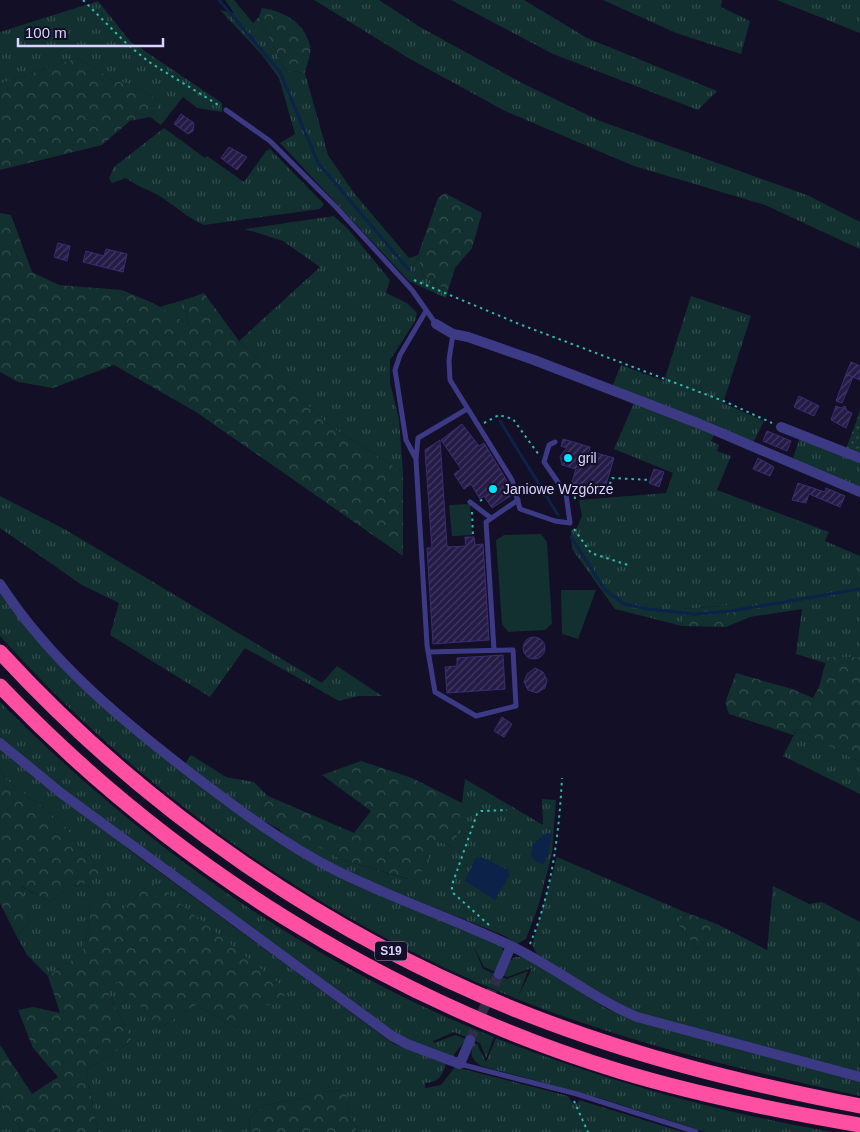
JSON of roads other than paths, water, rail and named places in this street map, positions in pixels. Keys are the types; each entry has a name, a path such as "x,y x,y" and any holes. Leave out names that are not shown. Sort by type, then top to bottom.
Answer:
{"highway":[{"name":"S19","path":"0,652 52,707 112,762 181,817 268,880 369,940 478,994 529,1015 599,1040 702,1071 860,1106"},
{"name":"S19","path":"0,686 32,720 94,777 162,833 278,914 407,986 524,1038 619,1071 686,1090 759,1107 860,1125"}],"street":[{"path":"436,324 453,334 478,340 642,402 860,492"},
{"path":"781,427 860,458"},
{"path":"0,584 27,621 92,694 126,723 244,815 286,843 337,871 526,953 609,1006 637,1017 860,1077"},
{"path":"0,743 61,793 392,1036 407,1044 460,1064 470,1040"},
{"path":"499,974 511,946"}],"lane":[{"path":"226,110 270,141 336,206 402,278 436,324"},
{"path":"416,460 406,440 395,370 400,355 426,311"},
{"path":"453,334 449,360 450,380 512,480 520,509 554,521 570,523 566,494 544,462 549,445 555,442"},
{"path":"428,652 513,650 516,706 476,716 435,692 428,652 416,460 418,438 467,409"},
{"path":"494,650 486,522 518,500"},
{"path":"470,502 491,518"},
{"path":"460,1064 571,1092 696,1132"}],"water":[{"path":"547,833 552,834 548,856 543,864 535,861 531,856 533,844"},
{"path":"481,857 508,870 510,874 495,900 465,881 476,858"}],"waterway":[{"path":"219,0 280,72 318,163 409,270"},
{"path":"500,421 558,515"},
{"path":"571,537 605,590 624,604 648,609 695,614 731,611 860,589"}],"tunnel":[{"path":"470,1040 499,974"}],"place":[{"name":"gril","path":"568,458"},
{"name":"Janiowe Wzgórze","path":"493,489"}]}
